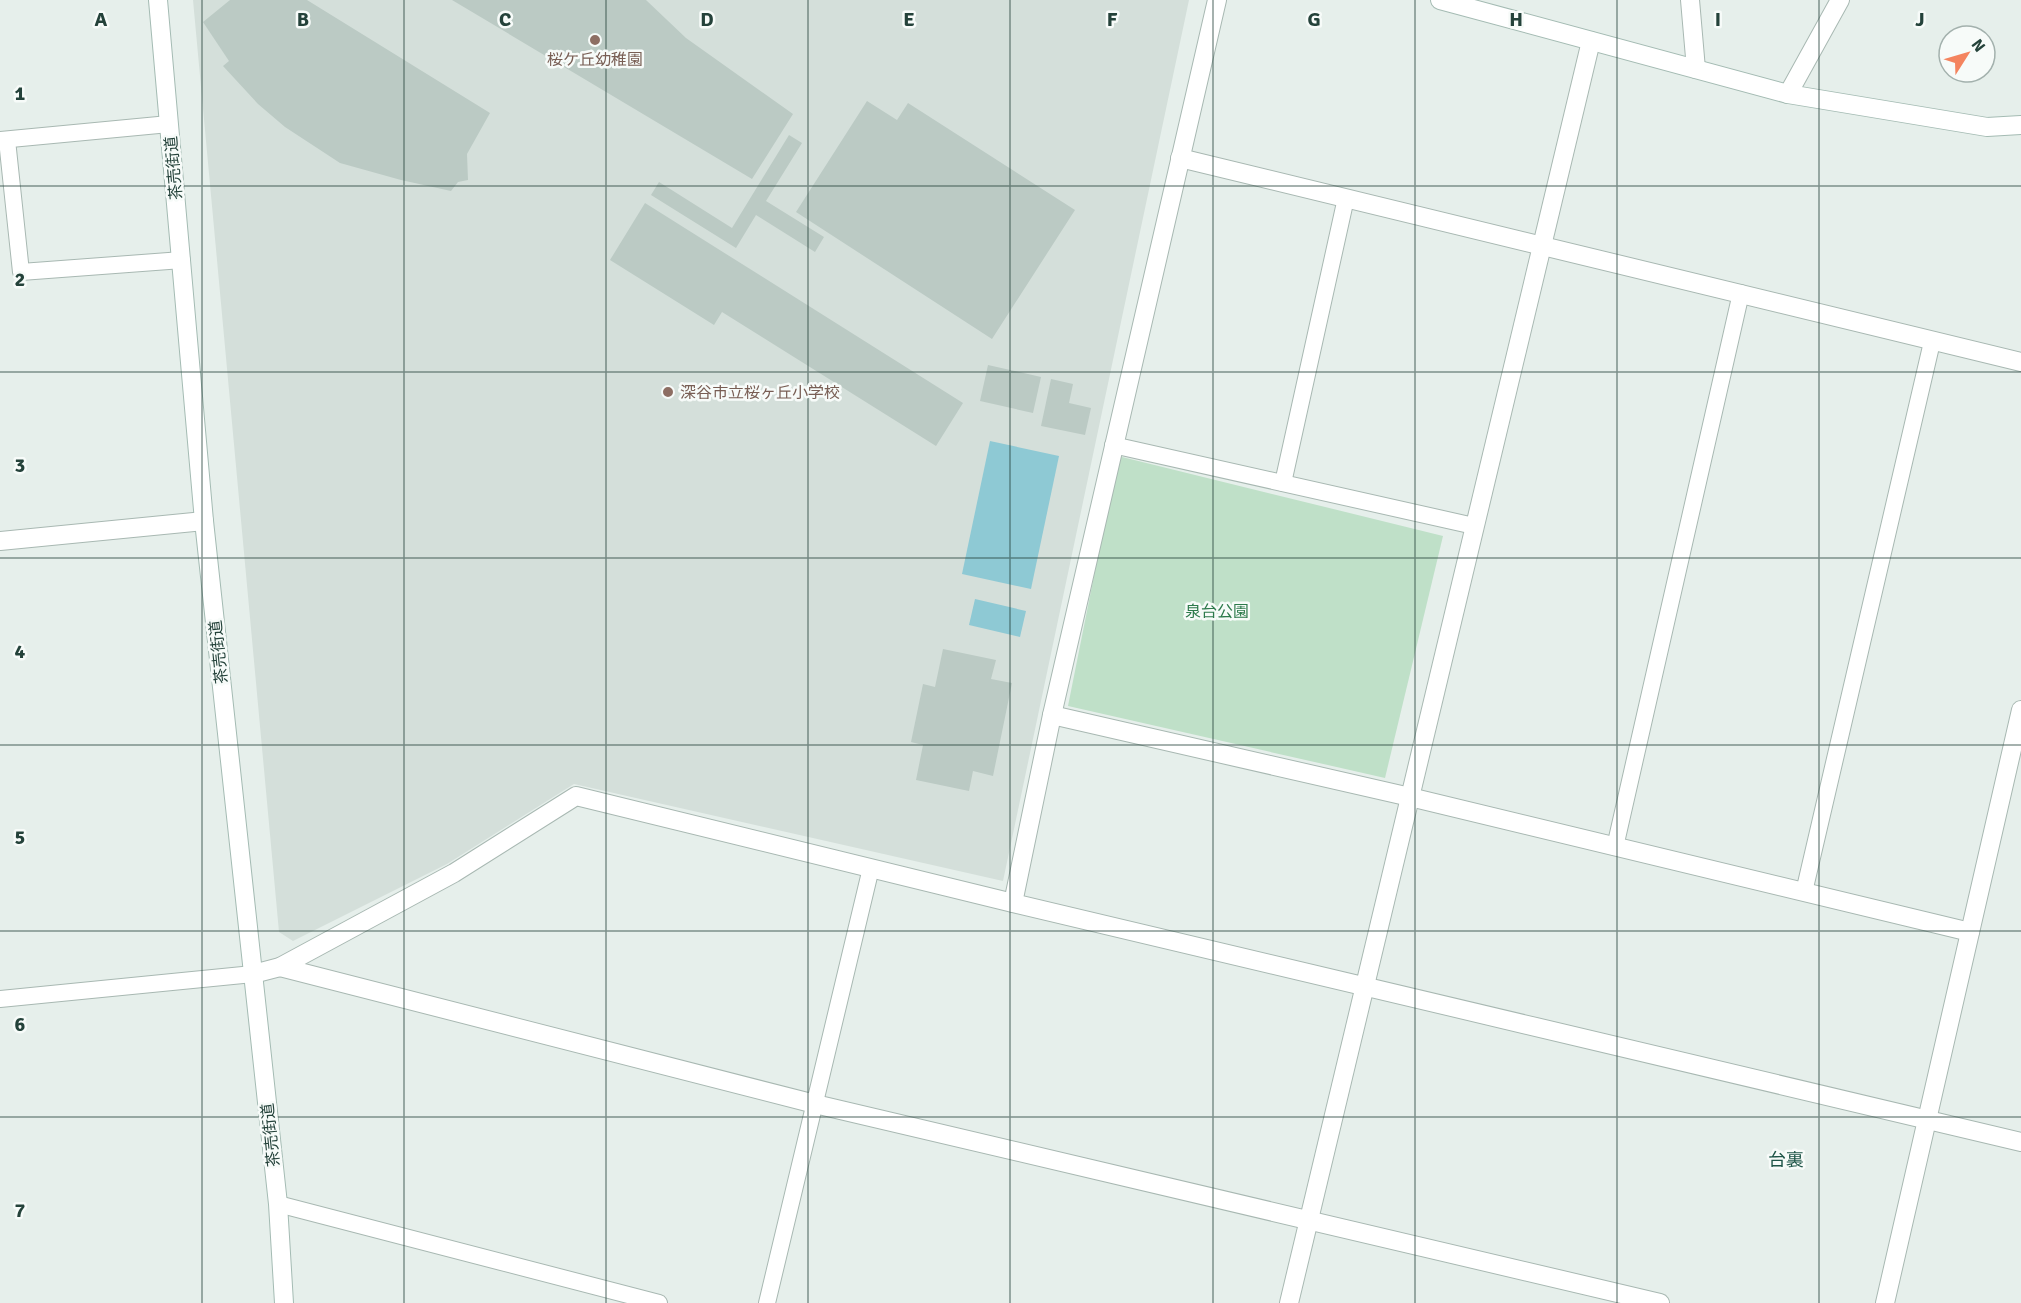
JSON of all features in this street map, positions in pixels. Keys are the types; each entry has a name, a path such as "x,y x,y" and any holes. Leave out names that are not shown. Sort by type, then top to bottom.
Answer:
{"street":[{"name":"茶売街道","path":"158,0 204,521 278,1204 284,1303"},
{"path":"1013,903 1052,715 1217,0"},
{"path":"1440,0 1788,94 1987,127 2021,125"},
{"path":"1690,0 1696,69"},
{"path":"1788,94 1840,0"},
{"path":"1289,1303 1591,41"},
{"path":"1180,158 2021,362"},
{"path":"0,541 204,521"},
{"path":"1885,1303 2021,710"},
{"path":"1052,715 1410,797 1970,932"},
{"path":"253,974 280,967 454,873 576,796 1013,903 2021,1142"},
{"path":"280,967 815,1104 1660,1303"}],"lane":[{"path":"169,124 4,140 21,272 182,260"},
{"path":"1283,483 1346,198"},
{"path":"1615,847 1741,293"},
{"path":"1804,892 1932,342"},
{"path":"1113,445 1474,526"},
{"path":"767,1303 871,868"},
{"path":"0,999 253,974"},
{"path":"278,1204 659,1303"}],"shaded area":[{"name":"深谷市立桜ヶ丘小学校","path":"193,0 1189,0 1003,881 574,784 447,864 293,941 279,932"}],"green space":[{"name":"泉台公園","path":"1118,456 1443,536 1385,778 1068,706"}],"water":[{"path":"990,441 1059,456 1031,589 962,574"},
{"path":"975,599 1026,611 1020,637 969,625"}],"building":[{"path":"230,0 307,0 490,113 467,154 468,180 458,182 451,191 340,163 285,127 258,104 223,66 229,61 203,22"},
{"path":"452,0 646,0 686,38 793,114 752,179"},
{"path":"867,101 897,120 908,103 1075,210 992,339 796,212"},
{"path":"789,135 802,143 766,201 824,237 815,252 756,215 736,248 651,195 659,182 732,228"},
{"path":"645,203 963,403 936,446 722,312 714,325 610,260"},
{"path":"988,365 1041,377 1033,413 980,401"},
{"path":"1051,379 1073,384 1069,403 1091,408 1085,435 1041,426"},
{"path":"943,649 996,660 991,679 1012,683 993,776 973,771 969,791 916,780 923,745 911,742 923,684 935,687"}],"place":[{"name":"桜ケ丘幼稚園","path":"595,40"},
{"name":"深谷市立桜ヶ丘小学校","path":"668,392"}],"district":[{"name":"台裏","path":"1786,1160"}]}
